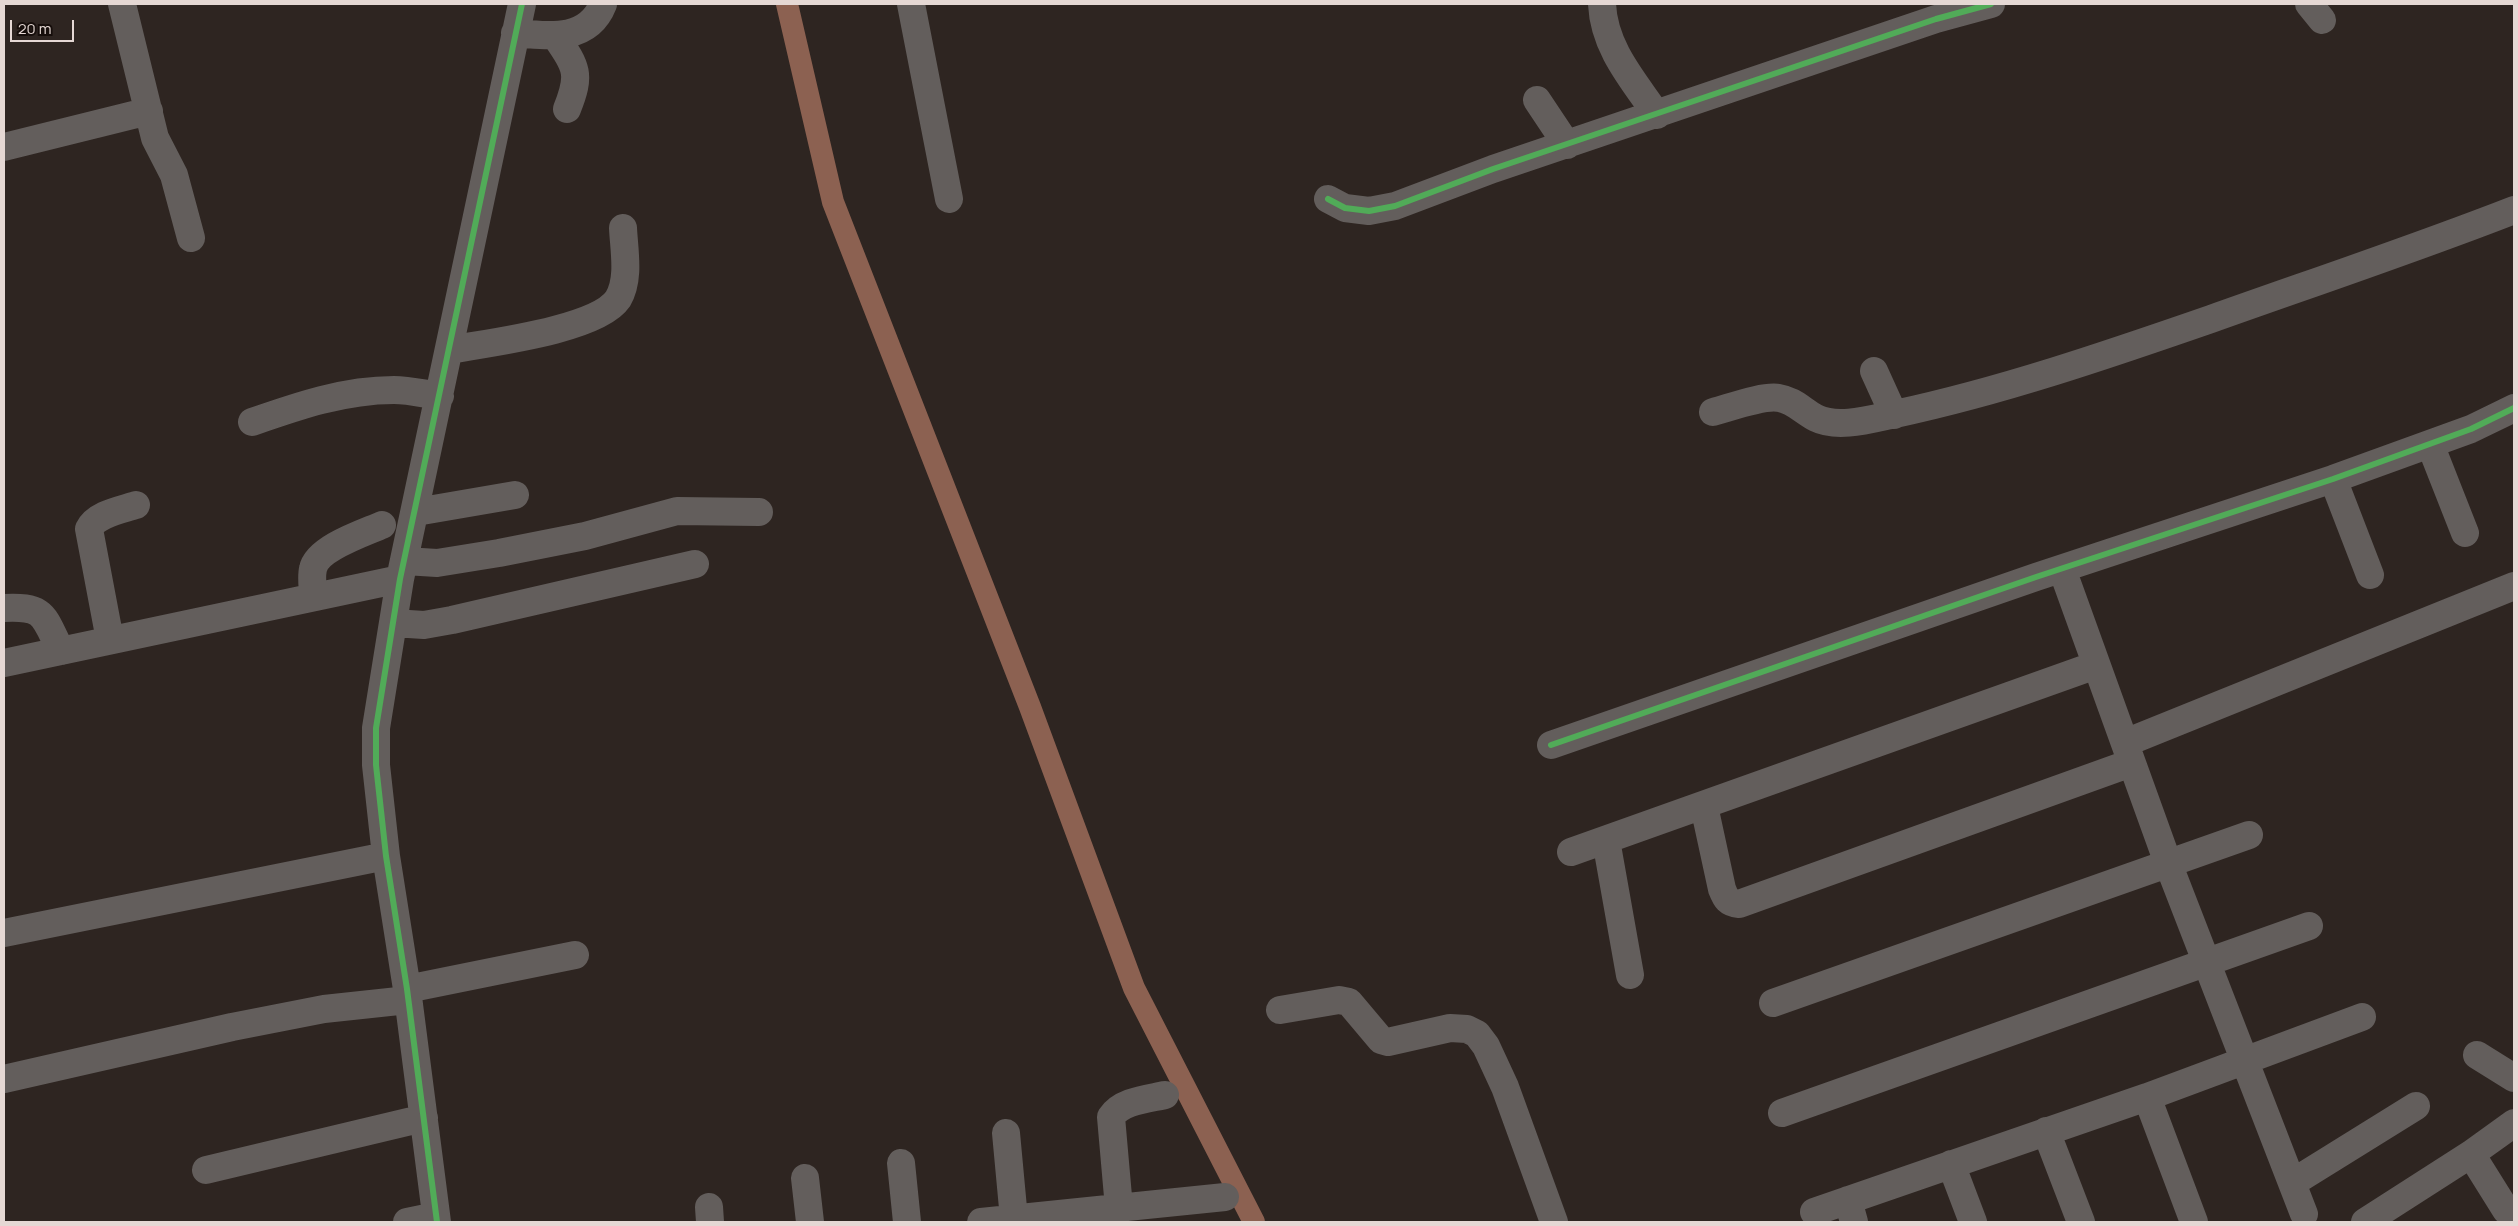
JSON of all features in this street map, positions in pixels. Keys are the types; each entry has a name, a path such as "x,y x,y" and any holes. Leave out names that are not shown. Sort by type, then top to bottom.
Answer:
{"street":[{"path":"122,4 155,138 174,175 190,238"},
{"path":"407,1222 437,1219 408,994 386,856 376,765 376,728 403,570 522,4"},
{"path":"515,34 556,37 580,30 592,22 603,4"},
{"path":"911,4 949,199"},
{"path":"1602,4 1605,25 1616,56 1630,79 1657,115"},
{"path":"1328,199 1345,208 1369,211 1395,206 1657,115 1932,12 1991,4"},
{"path":"556,37 570,58 575,70 577,85 567,109"},
{"path":"1537,100 1567,145"},
{"path":"4,148 149,111"},
{"path":"1713,412 1776,397 1790,401 1817,418 1831,423 1852,422 1978,394 2103,356 2425,244 2514,210"},
{"path":"449,350 524,336 579,323 607,310 618,298 625,281 623,228"},
{"path":"1874,371 1894,414"},
{"path":"252,422 311,402 349,393 395,390 440,396"},
{"path":"1551,745 2062,569 2333,479 2430,444 2514,408"},
{"path":"2430,444 2464,532"},
{"path":"2333,479 2370,574"},
{"path":"416,512 515,495"},
{"path":"110,640 89,529 92,523 101,517 136,505"},
{"path":"4,663 313,597 403,570 585,536 677,511 759,512"},
{"path":"313,597 313,568 317,560 326,551 382,525"},
{"path":"393,623 424,625 452,620 694,564"},
{"path":"2062,569 2168,863 2304,1214"},
{"path":"1704,806 1722,889 1726,899 1731,903 1739,904 2128,753 2514,586"},
{"path":"4,608 27,607 38,611 61,651"},
{"path":"1571,852 2096,665"},
{"path":"1773,1003 2249,835"},
{"path":"1606,840 1630,976"},
{"path":"4,933 386,856"},
{"path":"1782,1114 2207,964 2309,926"},
{"path":"4,1080 232,1027 408,994 575,955"},
{"path":"1280,1010 1339,1000 1348,1002 1381,1040 1388,1042 1450,1028 1467,1029 1477,1034 1486,1046 1505,1087 1554,1222"},
{"path":"1814,1212 1851,1211 1951,1164 2147,1097 2362,1017"},
{"path":"2477,1055 2514,1078"},
{"path":"1119,1208 1110,1126 1111,1117 1115,1110 1127,1104 1165,1095"},
{"path":"2147,1097 2194,1222"},
{"path":"2292,1183 2416,1106"},
{"path":"206,1170 424,1118"},
{"path":"2365,1222 2471,1154 2514,1123"},
{"path":"2046,1131 2081,1222"},
{"path":"1006,1133 1014,1219"},
{"path":"2471,1154 2506,1210"},
{"path":"901,1163 907,1222"},
{"path":"1951,1164 1973,1222"},
{"path":"805,1178 810,1222"},
{"path":"981,1222 1225,1197"}],"waterway":[{"path":"787,4 833,202 1030,707 1134,988 1254,1222"}],"cycle path":[{"path":"437,1222 407,989 386,856 376,765 376,728 400,579 522,4"},
{"path":"1328,199 1345,208 1369,211 1395,206 1493,169 1936,19 1991,4"},
{"path":"1551,745 2036,577 2333,479 2471,429 2514,408"}]}
